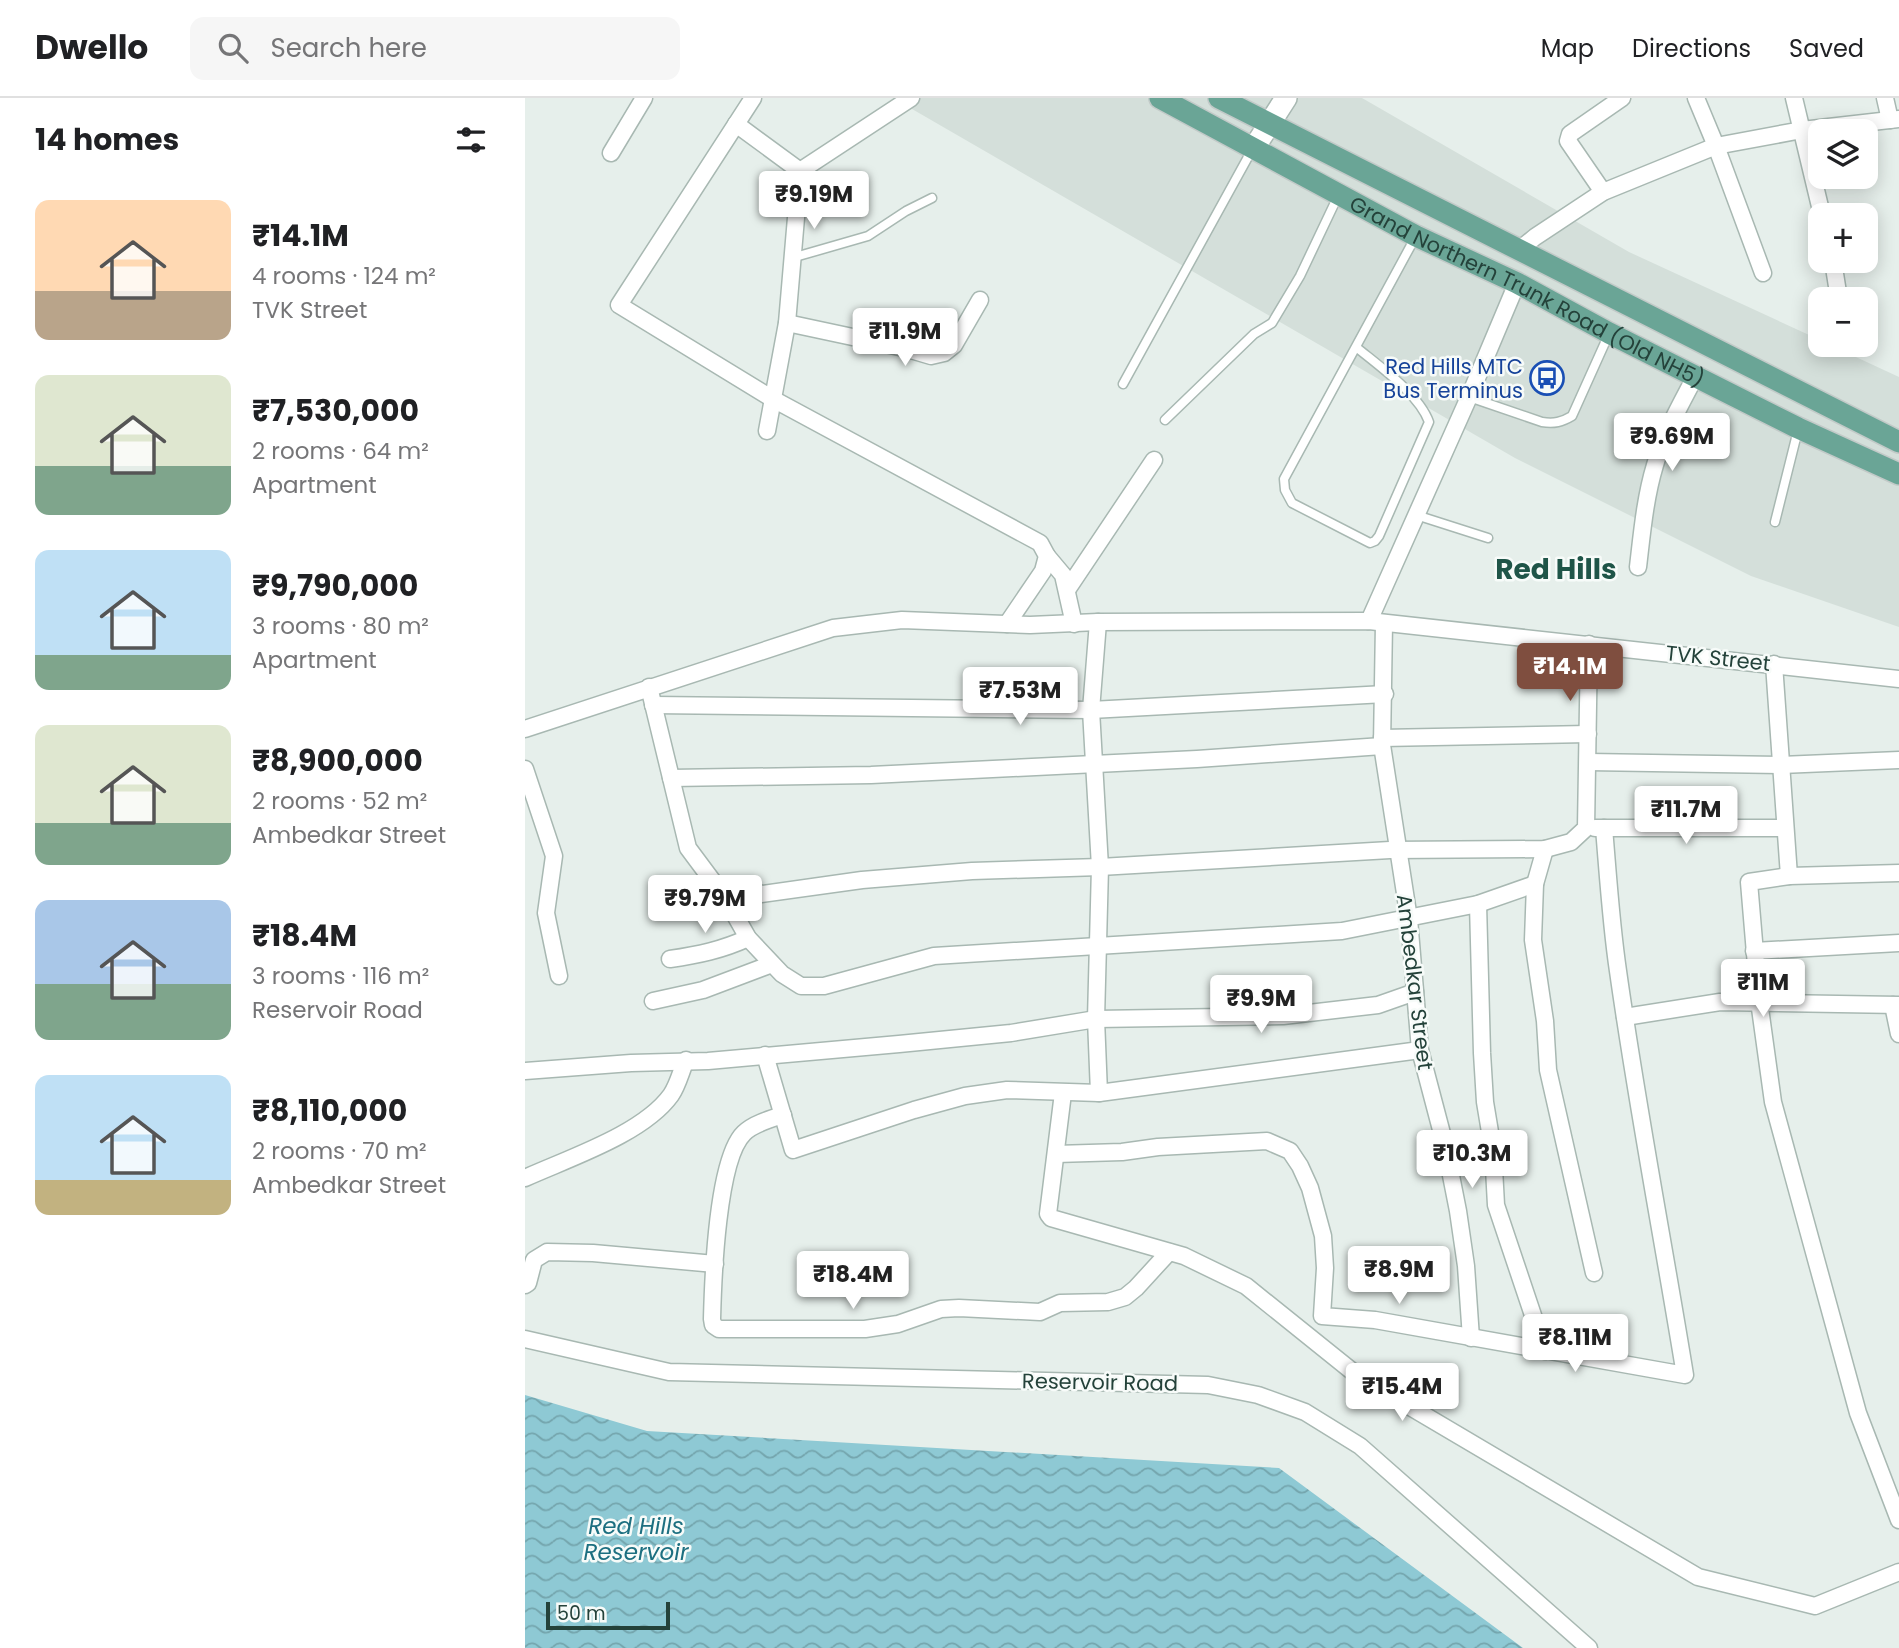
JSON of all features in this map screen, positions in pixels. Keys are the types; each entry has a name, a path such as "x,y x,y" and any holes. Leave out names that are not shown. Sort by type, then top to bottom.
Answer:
{"main road":[{"name":"Grand Northern Trunk Road (Old NH5)","path":"1160,98 1416,236 1517,284 1798,428 1899,474"},
{"name":"Grand Northern Trunk Road (Old NH5)","path":"1219,98 1899,442"}],"street":[{"path":"611,153 644,98"},
{"path":"753,98 619,305 771,398 1039,543 1063,575 1074,624"},
{"path":"800,171 911,98"},
{"path":"1254,148 1268,122 1286,98"},
{"path":"1603,192 1569,141 1570,134 1622,98"},
{"path":"1696,98 1717,146 1763,273"},
{"path":"1794,98 1819,203"},
{"path":"1519,250 1603,192 1717,146 1802,130 1895,120 1885,98"},
{"path":"736,124 800,171"},
{"path":"767,431 787,323 795,257 800,171"},
{"path":"1377,622 1416,515 1517,284"},
{"path":"787,323 932,356 944,353 954,345 980,300"},
{"path":"1638,567 1644,514 1655,464 1675,415 1696,375"},
{"path":"1067,590 1154,460"},
{"path":"1007,624 1043,571 1047,556"},
{"name":"TVK Street","path":"525,729 833,628 902,620 1007,624 1377,622 1899,679"},
{"path":"1098,622 1091,710 1100,867 1096,1019 1099,1093"},
{"name":"Ambedkar Street","path":"1377,622 1385,694 1382,742 1409,919 1420,1050 1445,1145 1458,1211 1466,1266 1471,1338"},
{"path":"1586,828 1589,644"},
{"path":"1774,664 1789,876"},
{"path":"649,687 688,848 726,899 748,937 772,964 801,986 824,986 934,956 1342,930 1478,904 1535,884"},
{"path":"653,705 1091,710 1385,694"},
{"path":"671,778 871,775 1095,764 1382,742 1588,734"},
{"path":"1588,762 1781,765 1899,760"},
{"path":"525,769 554,856 546,913 559,976"},
{"path":"726,899 862,880 972,871 1100,867 1398,850 1545,849 1571,842 1586,828 1785,828"},
{"path":"1056,1154 1267,1141 1290,1151 1310,1188 1323,1236 1325,1268 1322,1316 1375,1320 1685,1376 1667,1262 1645,1152 1617,969 1604,828"},
{"path":"1545,849 1535,884 1533,940 1545,1021 1548,1070 1594,1273"},
{"path":"1899,873 1789,876 1749,882 1759,1001 1773,1102 1858,1413 1899,1520"},
{"path":"1478,904 1482,1053 1496,1205 1545,1351"},
{"path":"670,959 707,954 748,937"},
{"path":"1754,951 1899,943"},
{"path":"653,1001 703,990 772,964"},
{"path":"525,1071 686,1060 708,1061 1011,1033 1096,1019 1283,1016 1378,1005 1415,992"},
{"path":"1625,1017 1720,1002 1896,1005 1899,1034"},
{"path":"765,1055 793,1150 903,1113 965,1096 1007,1090 1099,1093 1420,1050"},
{"path":"525,1178 650,1118 672,1094 686,1060"},
{"path":"1063,1093 1048,1214 1051,1218 1169,1252 1217,1270 1245,1286 1358,1376 1698,1577 1815,1606 1899,1572"},
{"path":"783,1115 743,1134 724,1174 712,1319 713,1325 719,1329 865,1329 898,1324 941,1310 959,1308 1040,1311 1060,1303 1108,1301 1125,1297 1169,1252"},
{"path":"525,1285 528,1283 534,1260 547,1252 593,1253 715,1264"},
{"name":"Reservoir Road","path":"525,1339 669,1372 1208,1385 1258,1395 1305,1412 1360,1446 1590,1648"}],"lane":[{"path":"1122,384 1254,148"},
{"path":"1165,420 1254,334 1272,323 1300,276 1339,194"},
{"path":"795,257 868,236 932,198"},
{"path":"1356,347 1398,382 1429,422 1379,536 1370,543 1292,503 1285,490 1284,479 1416,236"},
{"path":"1469,397 1542,422 1553,424 1563,421 1572,416 1609,333"},
{"path":"1775,522 1798,428"},
{"path":"1416,515 1488,538"}],"shaded area":[{"path":"893,98 1362,98 1629,252 1808,334 1808,357 1856,357 1899,377 1899,627 1751,576 1515,458"}],"water":[{"name":"Red Hills Reservoir","path":"525,1395 647,1431 1279,1468 1523,1648 525,1648"}],"place":[{"name":"Red Hills MTC Bus Terminus","path":"1547,378"}],"district":[{"name":"Red Hills","path":"1556,569"}]}
